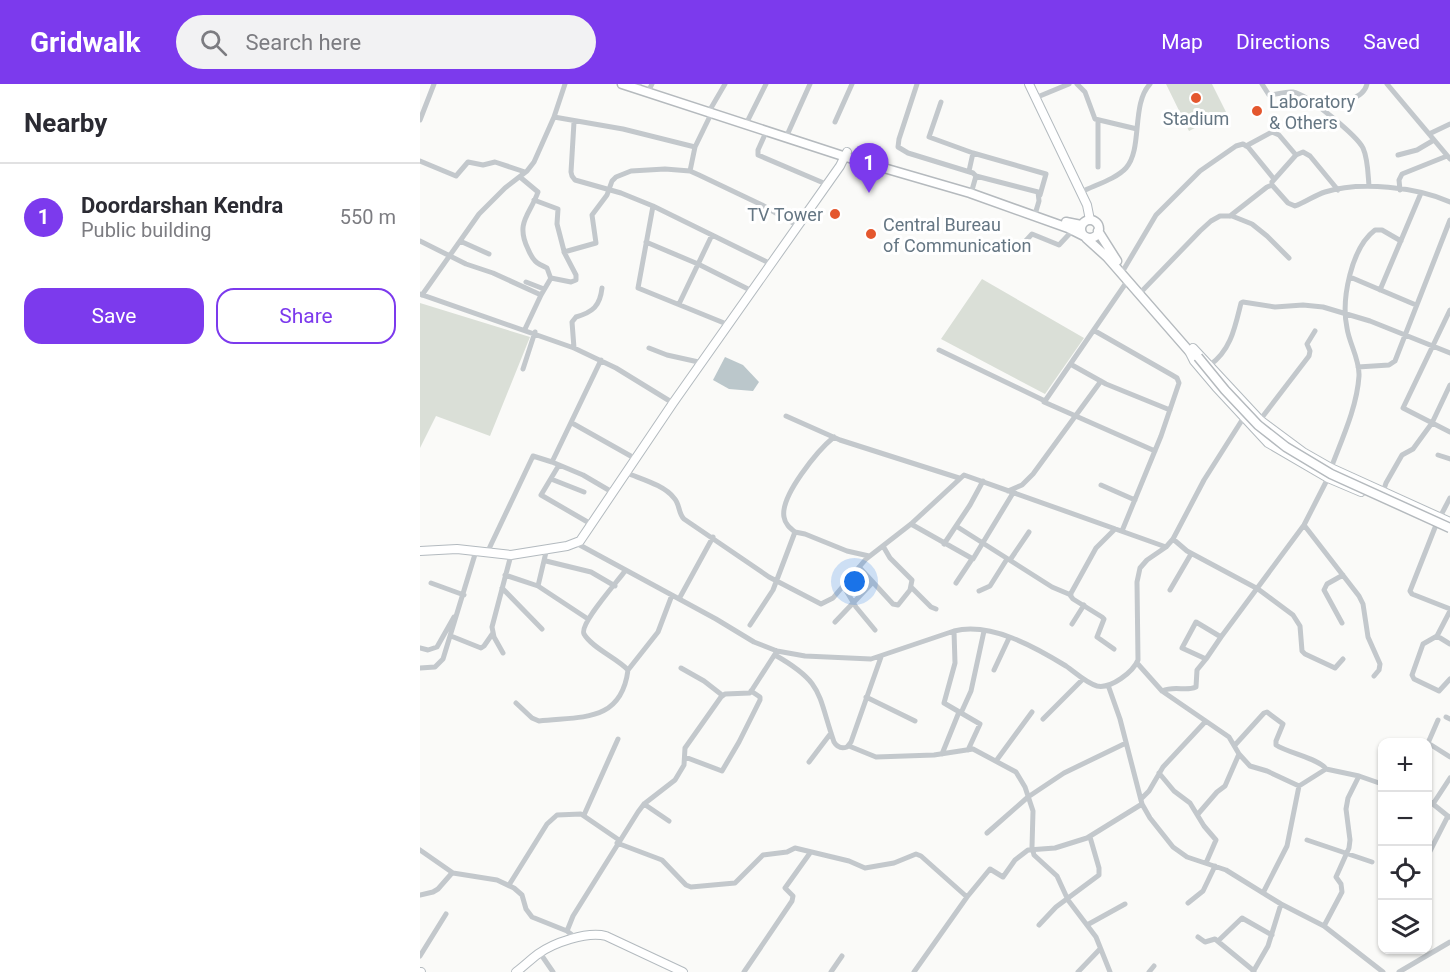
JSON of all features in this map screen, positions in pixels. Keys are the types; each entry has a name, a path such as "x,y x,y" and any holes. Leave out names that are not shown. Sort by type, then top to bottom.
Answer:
{"main road":[{"path":"622,84 748,120 846,155 972,190 1076,225 1086,223 1097,225 1098,231 1112,254 1191,349"},
{"path":"638,84 651,86 767,130 970,193 1073,230 1085,237 1107,257 1258,425 1286,447 1331,474 1450,528"},
{"path":"1085,237 1081,231 1086,223"},
{"path":"1085,237 1095,236 1098,231"}],"street":[{"path":"420,120 434,84"},
{"path":"565,84 554,117 534,162 487,205 421,295 494,321 535,332 574,348 601,360 673,403"},
{"path":"690,171 695,147 725,84"},
{"path":"748,120 766,84"},
{"path":"788,133 810,84"},
{"path":"835,122 852,84"},
{"path":"917,84 898,139 898,147 908,153 969,171 976,176 1038,192 1040,195"},
{"path":"1029,84 1088,205 1086,223"},
{"path":"1035,98 1069,84"},
{"path":"1077,84 1085,92 1094,117 1098,121 1137,129"},
{"path":"1081,192 1126,168 1131,158 1142,96 1150,84"},
{"path":"1263,84 1269,95 1295,93 1311,102 1359,141 1366,156 1369,186"},
{"path":"1311,102 1356,98 1364,93 1367,84"},
{"path":"1387,84 1449,157 1402,174 1399,180 1400,190"},
{"path":"941,102 929,137 973,153 1046,174 1036,211"},
{"path":"554,117 623,129 695,147"},
{"path":"1098,121 1098,167"},
{"path":"574,122 573,178 578,182 610,190 653,206 771,264"},
{"path":"1429,134 1450,124"},
{"path":"767,130 758,155 826,184"},
{"path":"1124,269 1139,247 1154,217 1202,169 1236,146 1246,146 1272,132 1279,135 1296,155"},
{"path":"1398,155 1417,150 1434,140"},
{"path":"1246,146 1274,179"},
{"path":"1230,216 1270,185 1299,152 1307,153 1338,190"},
{"path":"969,171 973,153"},
{"path":"420,550 476,551 511,555 580,541 846,155"},
{"path":"420,160 456,176 468,162 483,165 495,162 525,172"},
{"path":"564,251 595,244 596,238 591,216 610,190 614,179 631,171 657,169 690,171 762,205 797,225"},
{"path":"972,190 976,176"},
{"path":"519,177 538,190 525,216 522,235 532,259 538,265 547,268 551,279"},
{"path":"1270,185 1274,185 1288,203 1295,206 1325,192 1369,186 1421,193 1450,202"},
{"path":"1380,290 1421,193"},
{"path":"525,329 553,277 571,282 576,279 564,253 558,224 558,209 534,200"},
{"path":"653,206 638,288 729,325"},
{"path":"1143,290 1211,221 1220,216 1230,216 1249,223 1261,231 1289,258"},
{"path":"1358,367 1393,363 1450,220"},
{"path":"1011,245 1020,247 1032,234 1059,245 1073,230"},
{"path":"1331,468 1359,376 1344,312 1350,277 1360,247 1372,232 1382,230 1401,241"},
{"path":"679,304 712,235"},
{"path":"460,241 489,254"},
{"path":"1442,241 1450,244"},
{"path":"420,242 449,256 543,292"},
{"path":"646,242 698,264 752,291"},
{"path":"1350,277 1416,305"},
{"path":"1044,402 1050,397 1128,280"},
{"path":"526,282 543,292"},
{"path":"574,348 572,322 576,316 589,314 597,307 602,288"},
{"path":"1210,365 1221,356 1231,339 1242,303 1275,307 1310,305 1344,312 1449,351"},
{"path":"1450,310 1403,408 1450,432"},
{"path":"1071,595 1091,556 1119,530 1135,500 1179,387 1177,378 1095,331"},
{"path":"1260,420 1309,356 1310,351 1307,344 1315,331"},
{"path":"524,369 535,332"},
{"path":"649,348 703,363"},
{"path":"1191,349 1210,365 1260,420 1282,437 1331,468 1450,522"},
{"path":"1191,349 1194,360 1268,443 1328,478 1450,533"},
{"path":"939,350 1044,402 1155,451"},
{"path":"552,462 601,360"},
{"path":"1072,365 1138,398 1170,410"},
{"path":"956,584 984,544 1011,492 1033,474 1101,381"},
{"path":"1383,492 1384,485 1402,455 1413,449 1432,423 1450,385"},
{"path":"786,416 834,438 959,478 968,476 1166,547"},
{"path":"776,653 835,658 881,657 954,631 969,629 1009,638 1056,660 1083,679 1098,686 1108,685 1137,663 1138,572 1147,560 1166,547 1173,538 1204,480 1244,417"},
{"path":"572,423 636,459"},
{"path":"1275,447 1282,437"},
{"path":"834,438 815,455 795,485 786,504 785,520 795,532 806,534 847,551 869,556"},
{"path":"1438,455 1450,459"},
{"path":"487,553 532,456 559,465 612,492"},
{"path":"559,465 541,495 591,524"},
{"path":"627,473 672,495 678,502 682,518 776,581 790,586 821,604 829,602 869,556 911,524 959,478"},
{"path":"1162,691 1172,687 1188,690 1196,687 1197,670 1304,525 1328,478"},
{"path":"551,479 584,492"},
{"path":"944,544 983,481"},
{"path":"1101,485 1135,500"},
{"path":"1440,517 1450,498"},
{"path":"911,524 972,559"},
{"path":"1304,525 1356,590 1363,604 1368,637 1380,664 1374,676"},
{"path":"1436,525 1410,591 1412,594 1450,610 1437,636 1423,644 1412,675 1414,679 1439,691 1450,679"},
{"path":"956,526 1052,587 1071,595 1103,618 1097,637 1114,649"},
{"path":"750,625 771,592 795,532"},
{"path":"979,591 990,586 1029,532"},
{"path":"679,599 713,537"},
{"path":"1173,538 1191,554 1258,589 1289,611 1298,621 1302,651 1305,654 1335,668 1344,659"},
{"path":"576,543 776,653 806,675 814,685 836,745 843,748 849,746 876,756 980,751 1019,775 1034,820 1032,849 1036,857 1057,876 1068,900 1087,925 1110,972"},
{"path":"859,567 897,606 902,602 911,587 911,578 890,558 883,546"},
{"path":"538,586 548,548"},
{"path":"420,668 440,665 446,654 476,551"},
{"path":"1170,590 1191,554"},
{"path":"503,653 493,633 492,621 511,555"},
{"path":"546,561 591,572 615,586"},
{"path":"625,572 588,619 583,629 584,634 628,670"},
{"path":"505,575 538,586 588,619"},
{"path":"1342,622 1324,590 1327,585 1343,575"},
{"path":"835,622 873,582"},
{"path":"431,583 464,594"},
{"path":"844,587 875,630"},
{"path":"911,587 931,607 936,609"},
{"path":"501,588 542,629"},
{"path":"516,703 536,721 588,717 616,702 628,670 658,632 672,595"},
{"path":"1072,624 1084,605"},
{"path":"420,648 428,650 437,647 458,614"},
{"path":"1206,659 1182,648 1196,622 1221,637"},
{"path":"954,631 955,663 944,702 980,725 968,750"},
{"path":"942,754 959,712 971,691 984,631"},
{"path":"451,636 481,648 493,633"},
{"path":"1437,636 1450,644"},
{"path":"994,670 1009,638"},
{"path":"681,668 722,695 748,693 776,653"},
{"path":"849,746 881,657"},
{"path":"1137,663 1162,691 1227,735 1239,754 1252,767 1267,771 1299,786"},
{"path":"1043,719 1083,679"},
{"path":"1108,685 1115,702 1142,802 1150,818 1173,847 1184,856 1226,870 1281,904 1324,926 1383,972"},
{"path":"685,757 722,771 760,700 760,697 751,691"},
{"path":"567,931 580,903 644,804 675,780 684,765 684,750 687,744 722,695"},
{"path":"866,697 915,721"},
{"path":"996,760 1032,712"},
{"path":"1235,745 1267,712 1283,724 1275,742 1276,745 1296,755 1321,763 1326,769 1378,782"},
{"path":"1438,720 1428,743 1450,757"},
{"path":"914,972 967,897 990,869 1002,877 1023,853 1032,849 1054,848 1090,837 1142,802 1167,762 1206,722"},
{"path":"809,762 831,733"},
{"path":"584,815 618,739"},
{"path":"987,833 1028,797 1067,771 1126,743"},
{"path":"1198,814 1225,786 1239,754"},
{"path":"1263,893 1287,846 1299,786 1326,769"},
{"path":"1159,773 1174,791 1190,803 1216,841 1206,863"},
{"path":"1324,926 1341,892 1341,884 1336,878 1350,840 1346,809 1348,798 1359,776"},
{"path":"1432,800 1450,778"},
{"path":"644,804 669,821"},
{"path":"1432,804 1449,817 1432,848"},
{"path":"509,885 552,818 559,814 580,814 618,841 662,860 686,885 691,887 735,883 765,854 786,852 795,848 849,861 865,868 890,864 913,854 919,855 967,897"},
{"path":"1039,925 1056,907 1100,873 1090,837"},
{"path":"1307,840 1372,862"},
{"path":"420,850 452,873 497,880 509,885 522,896 526,909 532,917 567,931 576,938"},
{"path":"744,972 792,902 793,896 785,888 810,853"},
{"path":"1188,903 1206,887 1215,866"},
{"path":"420,895 438,888 452,873"},
{"path":"1087,925 1125,904"},
{"path":"1198,937 1204,942 1214,939 1218,941 1254,971 1266,950 1281,904"},
{"path":"420,956 446,914"},
{"path":"1218,941 1242,918 1272,935"},
{"path":"516,972 540,952 590,934 606,936 682,972"},
{"path":"1399,972 1450,942"},
{"path":"1078,972 1100,949"},
{"path":"540,952 554,972"},
{"path":"831,972 842,956"},
{"path":"1149,972 1154,966"}],"shaded area":[{"name":"Stadium","path":"1166,84 1212,84 1226,112 1189,131"},
{"path":"982,279 1084,338 1045,394 941,339"},
{"path":"420,303 530,337 490,436 436,416 420,448"},
{"path":"725,357 743,365 759,382 753,391 729,389 713,380"}],"place":[{"name":"Stadium","path":"1196,98"},
{"name":"Laboratory & Others","path":"1257,111"},
{"name":"Doordarshan Kendra","path":"869,193"},
{"name":"TV Tower","path":"835,214"},
{"name":"Central Bureau of Communication","path":"871,234"}]}
